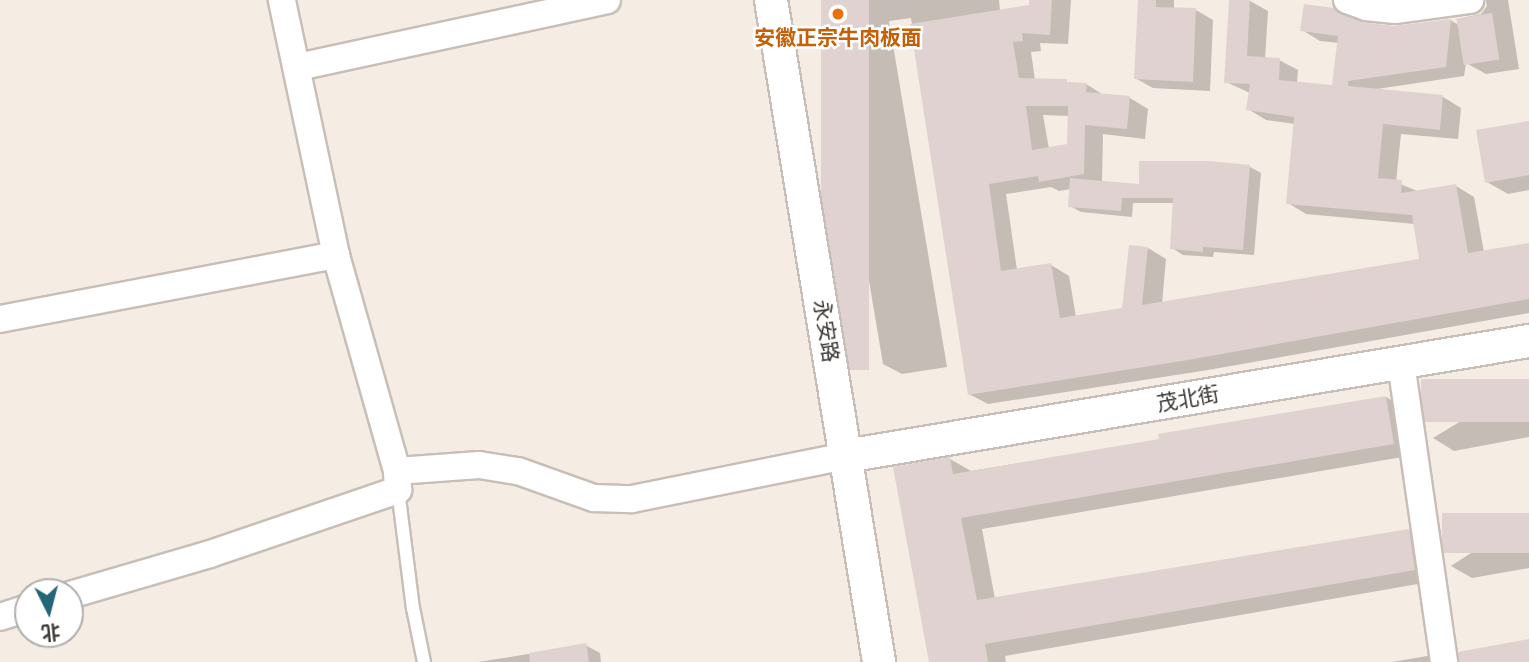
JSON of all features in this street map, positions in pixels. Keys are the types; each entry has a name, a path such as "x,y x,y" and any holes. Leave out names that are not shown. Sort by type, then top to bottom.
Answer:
{"street":[{"path":"282,0 336,255 398,481"},
{"path":"298,67 607,0"},
{"name":"永安路","path":"771,0 879,662"},
{"path":"1359,2 1424,8 1470,0"},
{"path":"0,319 336,255"},
{"name":"茂北街","path":"846,456 1529,341"},
{"path":"1401,363 1444,662"},
{"path":"84,592 210,554 398,481 479,465 519,471 594,498 632,499 846,456"}],"lane":[{"path":"398,481 413,608 424,662"}],"building":[{"path":"821,0 869,0 869,370 821,370"},
{"path":"1029,0 1052,0 1050,35 1022,33 1023,41 1013,42 1019,78 1067,79 1067,82 1087,83 1086,92 1130,96 1127,129 1085,125 1084,174 1039,182 1038,176 989,184 1001,271 1051,263 1060,318 1122,308 1129,245 1148,247 1142,305 1419,259 1412,215 1286,204 1294,117 1246,110 1250,84 1224,83 1229,0 1250,0 1247,56 1280,58 1279,80 1332,85 1338,36 1300,31 1304,4 1334,8 1361,22 1393,26 1451,19 1446,67 1348,81 1348,86 1443,95 1440,130 1383,124 1378,178 1402,180 1401,193 1456,184 1468,253 1529,243 1529,299 1188,360 968,395 910,24 1029,5","holes":["1026,106 1068,106 1067,144 1032,150"]},
{"path":"1138,0 1156,0 1156,7 1196,8 1193,82 1134,79"},
{"path":"1492,13 1499,59 1464,65 1456,19"},
{"path":"1529,121 1529,175 1485,183 1476,130"},
{"path":"1139,161 1208,161 1250,165 1243,250 1203,247 1203,252 1170,249 1173,198 1122,198 1121,211 1068,207 1070,178 1139,184"},
{"path":"1421,379 1529,379 1529,422 1421,422"},
{"path":"1386,396 1394,444 961,518 977,600 1409,529 1415,570 985,644 988,662 929,662 893,467 950,457 953,474 1159,439 1158,434"},
{"path":"1442,513 1529,513 1529,553 1442,553"},
{"path":"1529,639 1529,662 1459,662 1458,652"},
{"path":"586,643 589,662 530,662 529,653"}],"place":[{"name":"安徽正宗牛肉板面","path":"838,14"}]}
